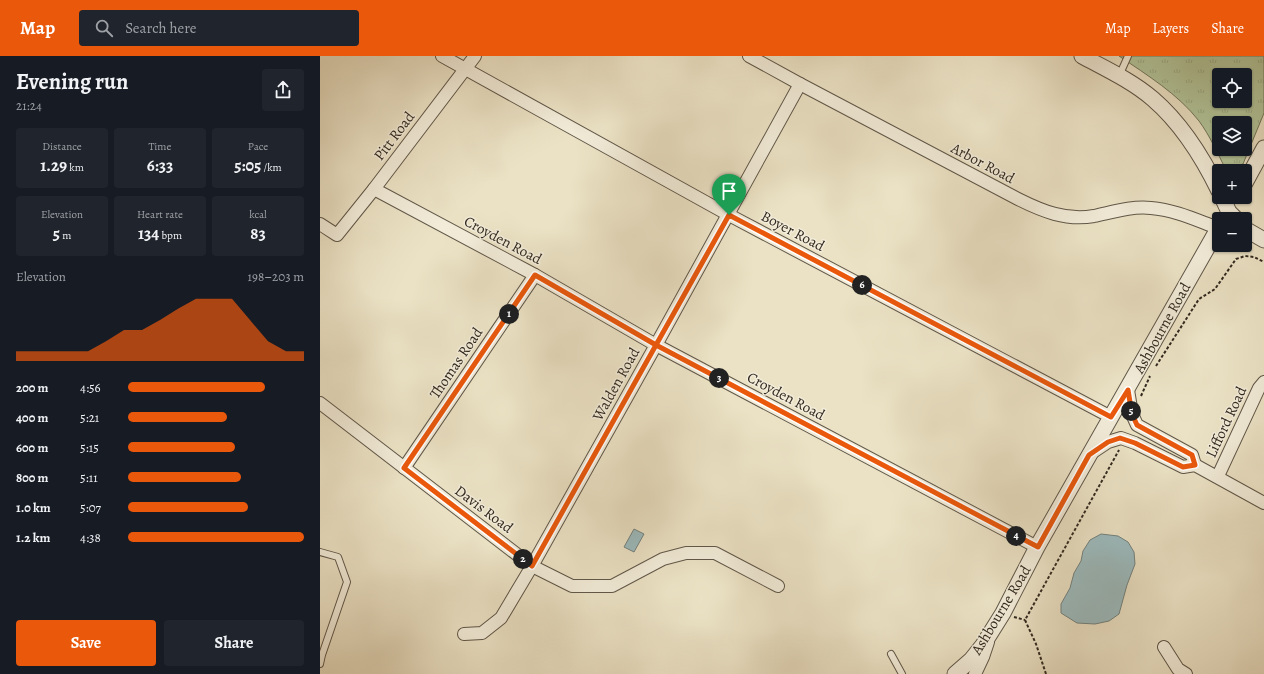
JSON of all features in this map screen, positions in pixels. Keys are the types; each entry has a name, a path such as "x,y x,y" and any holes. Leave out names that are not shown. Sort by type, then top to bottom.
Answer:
{"street":[{"name":"Boyer Road","path":"442,56 729,215 1111,417"},
{"name":"Pitt Road","path":"320,224 338,235 475,56"},
{"name":"Arbor Road","path":"749,56 1018,199 1051,214 1083,217 1129,208 1151,208 1173,211 1212,225"},
{"path":"1082,56 1132,84 1152,98 1171,117 1194,146 1207,165 1212,176"},
{"name":"Walden Road","path":"464,634 482,633 501,618 532,566 729,215 800,84"},
{"path":"1252,170 1264,148"},
{"name":"Croyden Road","path":"374,189 535,275 656,345 1038,547"},
{"path":"1252,233 1264,240"},
{"name":"Ashbourne Road","path":"955,674 971,660 983,645 1003,614 1089,455 1128,390 1212,240"},
{"name":"Thomas Road","path":"404,468 535,275"},
{"name":"Lifford Road","path":"1218,476 1259,388 1264,382"},
{"path":"1128,390 1132,414 1137,425 1192,455 1195,465"},
{"name":"Davis Road","path":"320,402 532,566 572,586 612,586 663,559 686,552 715,553 778,586"},
{"path":"1089,455 1108,442 1120,438 1135,443 1183,467 1195,465 1218,476 1264,503"},
{"path":"975,674 993,630"},
{"path":"1164,647 1178,669 1186,674"}],"lane":[{"path":"1119,77 1128,56"},
{"path":"320,552 338,557 347,582 320,664"},
{"path":"891,654 902,674"}],"path":[{"path":"1156,367 1199,299 1215,289 1236,259 1245,256 1254,257 1264,262"},
{"path":"1139,402 1151,374"},
{"path":"1046,674 1036,644 1024,620 1119,450 1119,447"}],"green space":[{"path":"1119,56 1264,56 1264,113 1252,142 1252,116 1212,116 1212,142 1191,111 1162,86"},
{"path":"1219,156 1246,156 1243,164 1223,164"}],"water":[{"path":"634,529 644,534 634,552 624,547"},
{"path":"1101,534 1118,536 1128,542 1134,552 1135,564 1127,585 1119,614 1109,621 1095,624 1077,623 1061,613 1061,604 1070,588 1074,573 1081,561 1083,551 1090,540"}],"route":[{"path":"729,215 656,345 535,275 404,468 532,566 656,345 1038,547 1089,455 1108,442 1120,438 1135,443 1183,467 1195,465 1192,455 1137,425 1132,414 1128,390 1111,417 729,215"}]}
